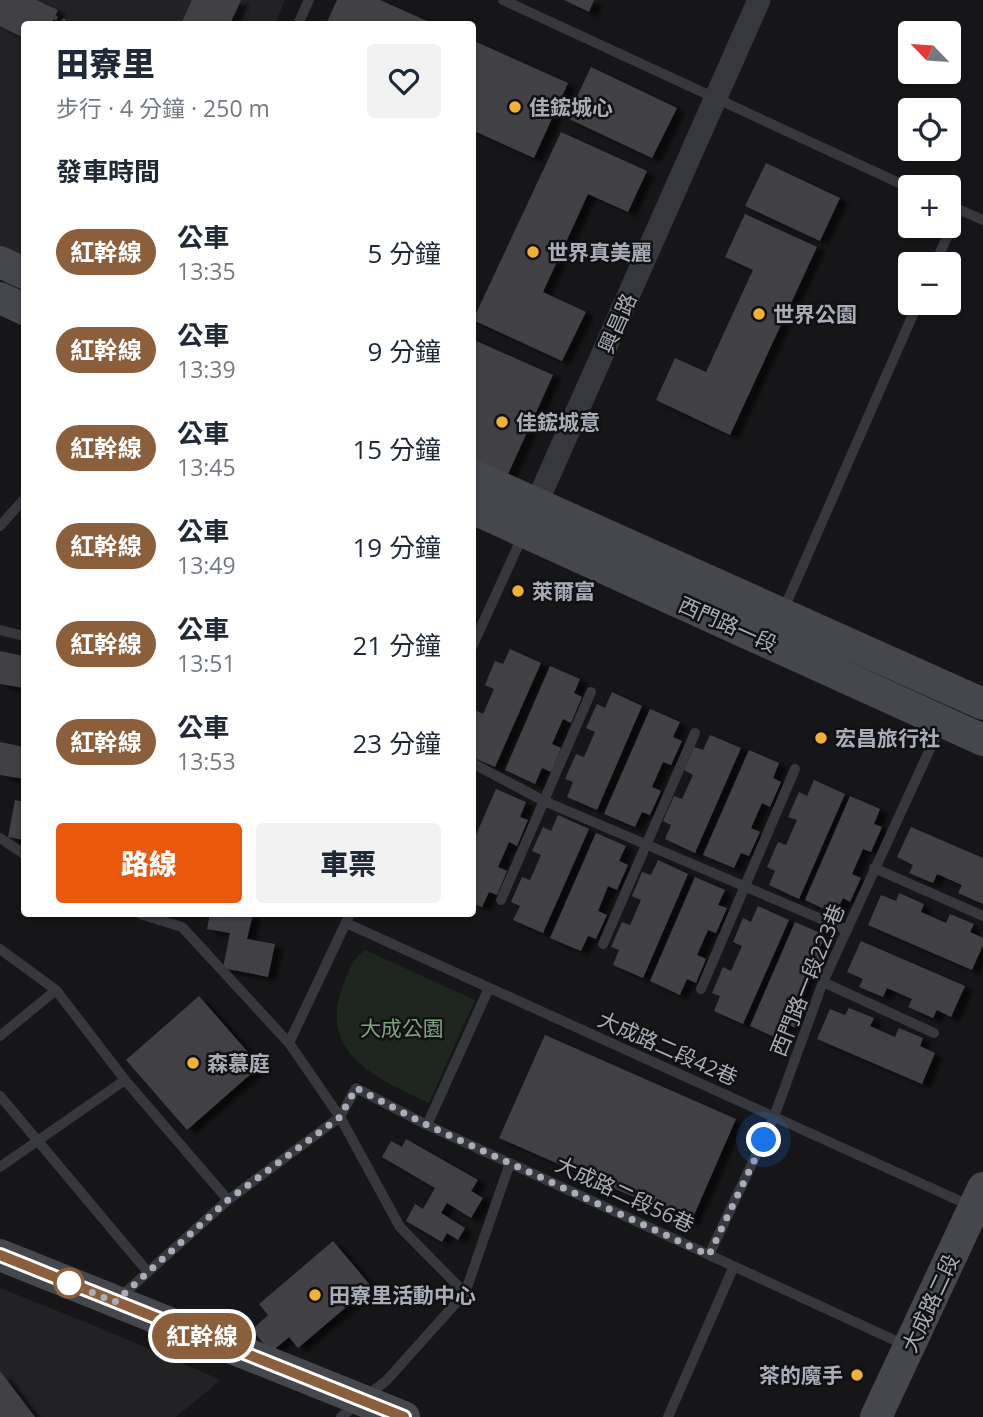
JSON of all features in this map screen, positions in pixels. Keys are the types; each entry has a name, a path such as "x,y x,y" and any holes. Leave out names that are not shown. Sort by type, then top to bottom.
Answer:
{"street":[{"name":"興昌路","path":"531,517 759,0"},
{"path":"0,262 21,272"},
{"path":"0,298 21,308"},
{"name":"西門路一段","path":"476,478 531,517 983,740"},
{"name":"西門路一段","path":"476,509 531,517 782,615 983,704"},
{"name":"大成路二段","path":"876,1417 980,1203"},
{"path":"0,1255 115,1302 361,1411 404,1417"}],"lane":[{"path":"299,21 309,0"},
{"path":"503,0 898,182"},
{"path":"961,210 983,220"},
{"path":"782,615 913,315"},
{"path":"0,526 21,502"},
{"path":"476,638 531,517"},
{"path":"0,631 21,635"},
{"path":"502,900 591,692"},
{"name":"西門路一段223巷","path":"709,1255 775,1117 823,982 943,721"},
{"path":"603,944 695,733"},
{"path":"476,765 544,801 847,930"},
{"path":"701,989 795,769"},
{"path":"0,838 21,852"},
{"path":"874,868 983,916"},
{"path":"149,917 182,928 289,1043 340,1117 400,1227 465,1293"},
{"path":"289,1043 348,918"},
{"name":"大成路二段42巷","path":"348,918 489,988 775,1117 980,1203"},
{"path":"0,949 56,990 125,1080 228,1200"},
{"path":"823,982 934,1032"},
{"path":"427,1125 489,988"},
{"path":"0,1036 56,990"},
{"path":"0,1167 125,1080"},
{"name":"大成路二段56巷","path":"340,1117 356,1088 427,1125 909,1347"},
{"path":"0,1096 147,1270"},
{"path":"115,1302 147,1270 228,1200 340,1117"},
{"path":"361,1411 465,1293 510,1163"},
{"path":"668,1417 734,1266"}],"path":[{"path":"54,17 64,21"}],"shaded area":[{"path":"0,0 285,0 276,21 21,21 21,258 0,248"},
{"path":"0,1288 221,1380 176,1417 0,1417"}],"green space":[{"name":"大成公園","path":"365,950 475,1000 429,1103 373,1073 357,1061 345,1046 338,1029 337,1009 349,970"}],"building":[{"path":"0,0 36,0 58,10 52,21 21,21 21,36 0,26"},
{"path":"192,0 241,0 231,21 182,21"},
{"path":"337,0 380,0 427,21 327,21"},
{"path":"564,0 594,0 589,12"},
{"name":"佳鋐城心","path":"476,42 568,83 534,158 476,132"},
{"path":"591,67 677,108 652,158 567,118"},
{"name":"世界真美麗","path":"561,132 647,171 628,212 588,194 543,292 586,312 562,361 476,321 476,314"},
{"name":"世界公園","path":"766,163 840,198 820,241 745,206"},
{"name":"世界公園","path":"745,214 817,247 730,435 656,400 675,358 706,372 753,270 725,257"},
{"name":"佳鋐城意","path":"476,341 553,375 504,483 476,470"},
{"path":"510,649 541,663 495,767 476,759 476,710 483,714 494,689 485,685 495,661 503,664"},
{"path":"0,651 21,655 21,688 0,684"},
{"path":"550,666 580,679 574,693 582,697 571,723 563,719 552,744 561,748 551,772 542,768 535,784 505,770"},
{"path":"612,692 642,706 597,810 567,797 573,782 565,779 576,754 584,757 595,732 586,728 597,704 605,708"},
{"path":"650,709 680,722 673,737 682,741 671,765 663,762 652,787 661,791 650,815 642,812 635,827 604,814"},
{"path":"710,735 741,748 695,853 665,839 671,825 663,821 674,796 682,799 693,775 684,770 694,747 703,750"},
{"path":"0,742 21,746 21,778 0,775"},
{"path":"749,750 779,763 773,778 781,782 770,807 762,803 751,828 760,832 749,856 741,853 734,868 703,855"},
{"path":"814,780 845,794 799,899 769,885 775,871 767,867 778,842 786,845 797,820 788,817 799,792 807,796"},
{"path":"496,789 526,802 520,817 528,820 517,846 509,842 498,867 507,871 497,895 489,892 482,907 476,905 476,835"},
{"path":"850,796 880,809 874,824 882,827 871,852 863,849 852,874 861,878 850,902 843,898 835,914 805,900"},
{"path":"15,800 21,801 21,839 8,837"},
{"path":"558,815 589,829 543,933 513,920 520,906 511,902 522,877 530,880 541,855 532,851 543,827 551,831"},
{"path":"911,827 983,858 983,904 958,893 962,885 937,874 933,883 909,873 913,865 897,857"},
{"path":"596,833 626,846 619,861 628,865 617,890 608,886 598,911 607,915 596,939 588,936 581,951 550,938"},
{"path":"658,860 688,874 643,978 613,965 619,950 611,947 622,922 630,925 641,900 632,896 642,872 651,875"},
{"path":"695,877 725,890 718,905 727,908 716,933 708,930 697,955 706,959 696,983 687,979 680,995 650,981"},
{"path":"899,893 924,904 921,912 946,923 950,914 974,924 970,932 983,938 983,945 972,970 868,925 881,895 896,901"},
{"path":"758,906 789,920 743,1024 714,1011 720,996 712,993 723,967 731,971 742,946 733,942 743,918 751,922"},
{"path":"209,917 252,917 247,939 275,944 268,977 223,968 230,933 207,929"},
{"path":"795,922 825,935 819,950 827,953 816,978 808,975 797,1000 806,1004 796,1028 787,1024 781,1040 750,1026"},
{"path":"861,941 965,986 951,1017 937,1010 933,1018 908,1007 912,999 887,988 883,997 859,987 863,979 847,972"},
{"name":"森慕庭","path":"199,996 260,1066 187,1130 126,1060"},
{"path":"849,1008 874,1018 870,1026 895,1037 899,1028 923,1038 920,1046 935,1053 922,1084 817,1039 830,1009 845,1015"},
{"path":"545,1035 736,1119 691,1222 499,1138"},
{"path":"406,1139 478,1180 471,1191 483,1198 471,1218 447,1203 441,1213 465,1228 458,1240 447,1233 442,1242 406,1221 415,1204 423,1209 435,1188 382,1157 391,1141 402,1147"},
{"name":"田寮里活動中心","path":"333,1241 371,1286 298,1348 289,1337 271,1352 252,1330 268,1315 259,1304"},
{"path":"0,1371 35,1417 0,1417"}],"bus line":[{"name":"紅幹線","path":"0,1255 331,1385 404,1417"}],"place":[{"name":"佳鋐城心","path":"515,107"},
{"name":"世界真美麗","path":"533,252"},
{"name":"世界公園","path":"759,314"},
{"name":"佳鋐城意","path":"502,422"},
{"name":"萊爾富","path":"518,591"},
{"name":"宏昌旅行社","path":"821,738"},
{"name":"森慕庭","path":"193,1063"},
{"name":"田寮里活動中心","path":"315,1295"},
{"name":"茶的魔手","path":"857,1375"}],"route":[{"path":"69,1283 115,1302 147,1270 228,1200 340,1117 356,1088 427,1125 709,1255 764,1140"}]}
